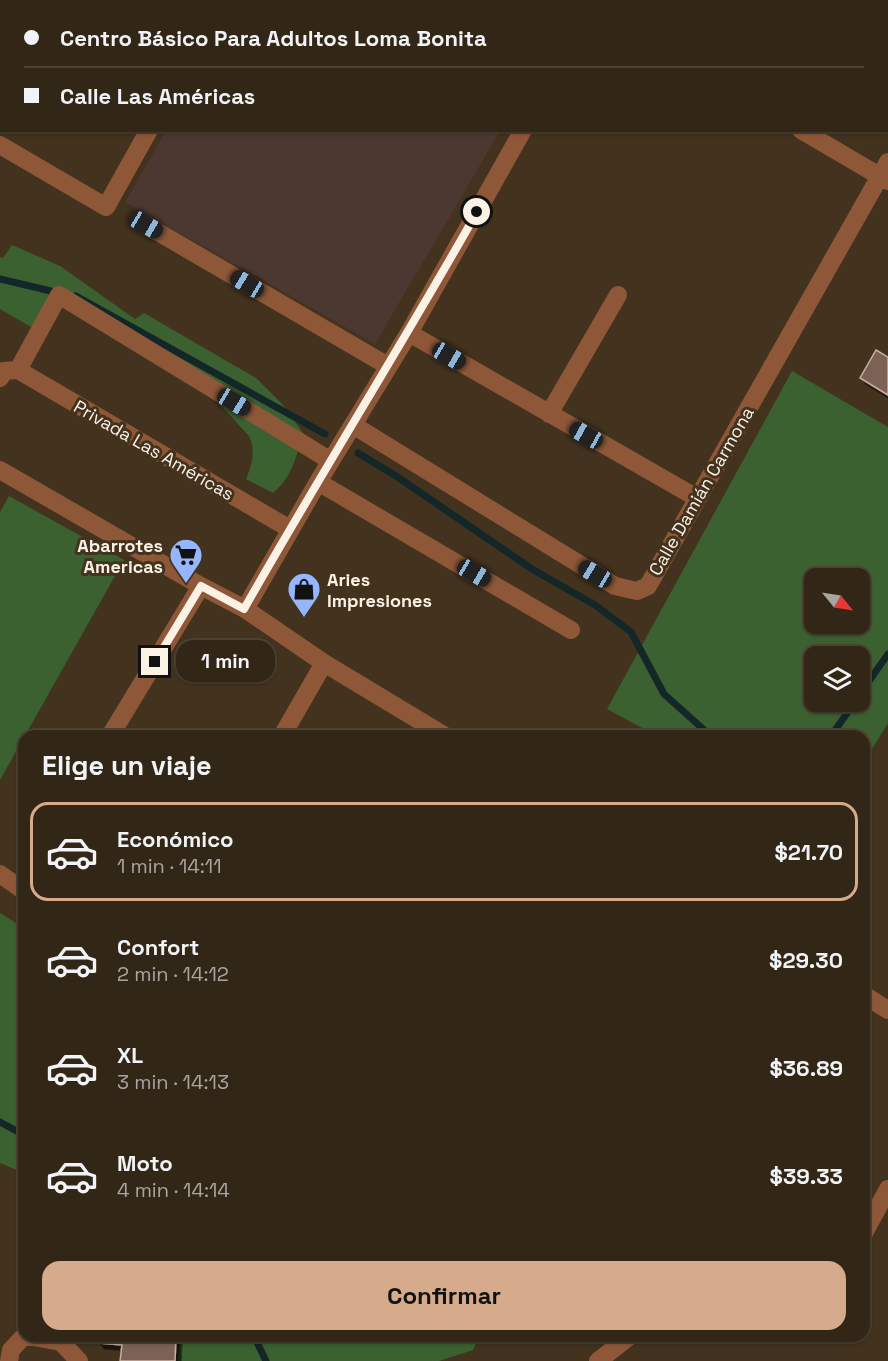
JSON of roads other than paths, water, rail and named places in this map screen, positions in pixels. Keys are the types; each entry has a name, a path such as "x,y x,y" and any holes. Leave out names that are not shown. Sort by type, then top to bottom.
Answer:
{"street":[{"path":"0,145 106,207 148,132"},
{"path":"244,609 409,333 522,132"},
{"path":"805,132 885,173"},
{"name":"Calle Damián Carmona","path":"353,425 615,586 637,591 648,586 885,173"},
{"path":"146,225 388,366"},
{"path":"0,378 4,371 18,370 59,295 331,461"},
{"path":"549,414 618,296"},
{"path":"409,333 697,498"},
{"name":"Privada Las Américas","path":"18,370 290,529"},
{"path":"2,475 244,609 324,663 435,730"},
{"path":"318,482 571,630"},
{"path":"114,730 201,586"},
{"path":"285,730 324,663"},
{"path":"0,874 18,883"},
{"path":"870,999 888,1010"},
{"path":"870,1222 888,1189"},
{"path":"9,1361 11,1350 20,1342"},
{"path":"61,1342 79,1361"},
{"path":"598,1361 622,1342"}],"waterway":[{"path":"0,279 59,293"},
{"path":"76,296 325,434"},
{"path":"358,453 396,476 532,569 595,605 631,632 664,694 704,730"},
{"path":"870,680 888,654"},
{"path":"835,730 848,712"},
{"path":"0,1122 18,1132"},
{"path":"257,1342 266,1361"}],"place":[{"name":"Abarrotes Americas","path":"186,584"},
{"name":"Aries Impresiones","path":"304,618"}]}
